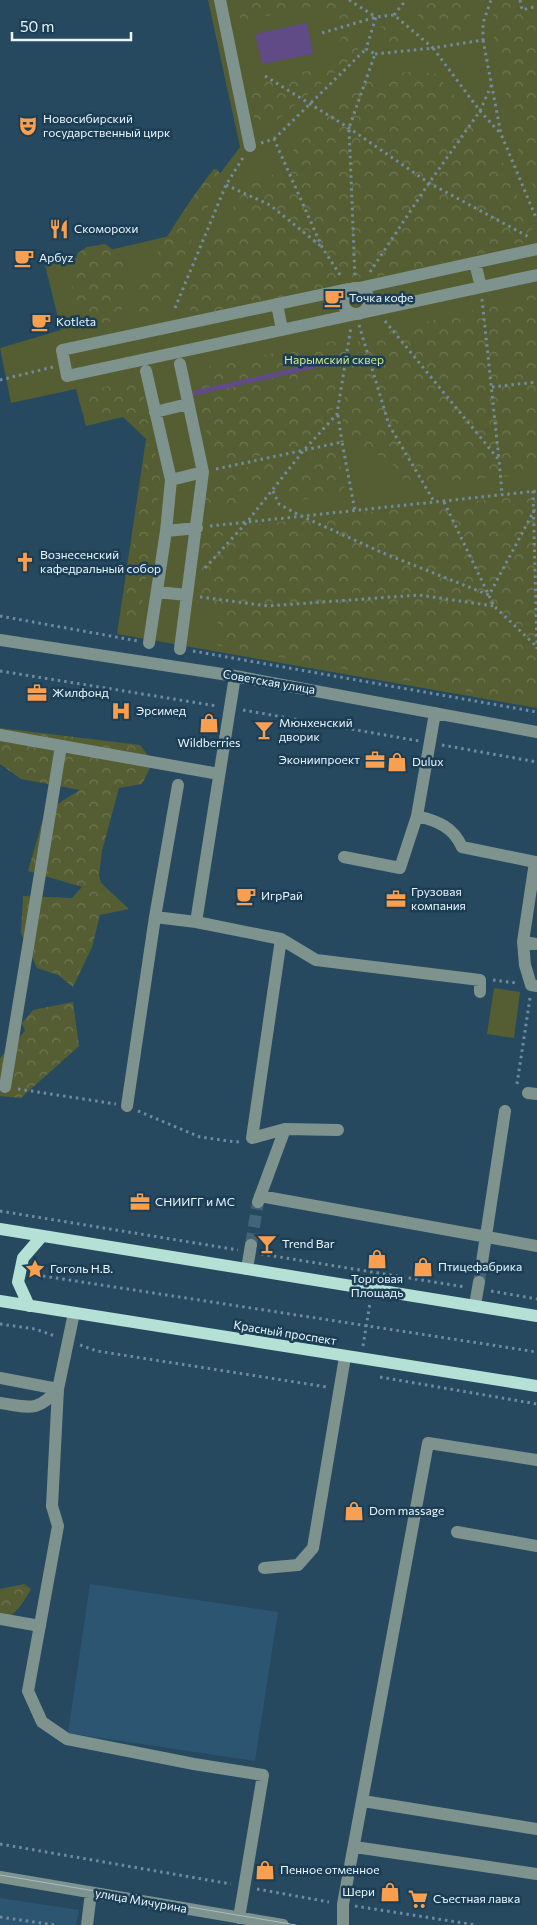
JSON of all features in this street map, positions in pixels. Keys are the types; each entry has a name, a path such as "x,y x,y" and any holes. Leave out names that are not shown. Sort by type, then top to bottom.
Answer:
{"main road":[{"path":"0,1229 537,1316"},
{"path":"29,1306 18,1282 23,1258 42,1236"},
{"name":"Красный проспект","path":"0,1301 537,1386"}],"street":[{"path":"220,0 250,146"},
{"path":"535,244 475,263 62,350 67,376 537,275"},
{"path":"475,263 481,287"},
{"path":"353,288 343,296 343,304 348,311 357,314"},
{"path":"353,288 366,292 369,299 367,307 357,314"},
{"path":"277,304 282,330"},
{"path":"180,364 204,472 180,648"},
{"path":"146,371 171,480 166,531 149,643"},
{"path":"155,412 188,404"},
{"path":"171,480 204,472"},
{"path":"166,531 197,528"},
{"path":"157,592 188,590"},
{"name":"Советская улица","path":"0,640 235,676 537,732"},
{"path":"196,922 235,676"},
{"path":"344,857 400,868 417,816 435,713"},
{"path":"0,735 219,774"},
{"path":"5,1087 61,746"},
{"path":"127,1106 155,917 178,785"},
{"path":"417,816 434,820 449,828 462,847 535,862 523,942 524,965 534,985"},
{"path":"155,917 196,922 281,939 316,960 480,980 480,992"},
{"path":"281,939 252,1138 285,1129 338,1130"},
{"path":"523,942 537,944"},
{"path":"482,1262 505,1111"},
{"path":"285,1129 259,1199 537,1246"},
{"path":"247,1269 250,1249"},
{"path":"475,1306 478,1286"},
{"path":"74,1313 58,1389 52,1506 58,1526 28,1691 42,1722 67,1739 194,1764 263,1775 239,1918"},
{"path":"264,1568 298,1565 313,1548 345,1357"},
{"path":"0,1378 58,1389"},
{"path":"0,1403 31,1408 47,1402 58,1389"},
{"path":"343,1925 343,1904 428,1443 537,1460"},
{"path":"457,1532 537,1546"},
{"path":"0,1619 40,1626"},
{"path":"363,1801 537,1829"},
{"path":"355,1846 537,1874"},
{"name":"улица Мичурина","path":"0,1877 283,1925"},
{"path":"87,1925 91,1893"}],"path":[{"path":"349,0 376,17"},
{"path":"322,33 376,17 394,14 406,0"},
{"path":"490,0 483,23 483,40 501,134 537,220"},
{"path":"520,0 522,10 537,6"},
{"path":"394,14 433,48 480,110 501,134"},
{"path":"175,308 226,185 250,146 274,139 366,49 376,17"},
{"path":"366,49 375,54 433,48 483,40"},
{"path":"353,288 349,128 375,54"},
{"path":"265,76 349,128 429,183 535,244"},
{"path":"353,288 480,110 492,84"},
{"path":"274,139 322,247 353,288"},
{"path":"226,185 270,205 322,247"},
{"path":"481,287 502,494"},
{"path":"375,310 499,460"},
{"path":"355,511 337,414 357,314"},
{"path":"357,314 389,425 435,503"},
{"path":"0,380 65,365"},
{"path":"492,387 537,382"},
{"path":"337,414 304,450 247,522 188,590 268,606 419,595 494,606"},
{"path":"204,472 342,442"},
{"path":"273,490 280,504 299,515 383,553 489,595"},
{"path":"197,528 299,515 435,503 535,491 537,647"},
{"path":"444,502 494,606 537,647"},
{"path":"489,595 535,509"},
{"path":"0,616 149,643"},
{"path":"180,648 537,712"},
{"path":"0,671 230,708 537,762"},
{"path":"500,980 534,985 517,1085"},
{"path":"0,1211 250,1249 375,1272 478,1286 537,1299"},
{"path":"361,1359 375,1272"},
{"path":"43,1276 537,1352"},
{"path":"0,1324 35,1329 97,1351 340,1389"},
{"path":"377,1377 537,1404"},
{"path":"0,1917 55,1925"}],"shaded area":[{"path":"307,23 313,54 262,64 255,34"},
{"path":"90,1584 278,1612 255,1761 68,1733"},
{"path":"0,1898 79,1910 76,1925 0,1925"}],"green space":[{"name":"Нарымский сквер","path":"208,0 537,0 537,708 117,634 146,439 123,417 86,426 76,389 11,403 0,348 61,330 45,265 174,235 240,147"},
{"path":"236,0 335,0 356,11 356,15 336,23 330,21 318,7 311,7 247,20 241,19 238,15"},
{"path":"423,0 473,0 469,18 461,30 450,34 439,34 424,24 418,15"},
{"path":"498,0 511,0 515,5 516,11 523,15 537,17 537,194 520,159 492,28 494,9"},
{"path":"389,25 402,28 408,39 406,46 385,47 376,44 380,27"},
{"path":"356,30 360,31 362,35 358,50 350,60 272,124 268,126 257,121 252,112 248,89 256,81 328,67 332,63 342,36"},
{"path":"414,71 436,74 494,143 534,233 532,239 525,244 203,316 194,316 188,305 188,292 219,227 253,179 277,174 293,164 293,151 304,130 322,110 342,94 375,78"},
{"path":"214,169 218,170 222,179 163,298 153,309 139,312 134,308 144,278 167,237"},
{"path":"105,244 119,256 124,267 126,279 124,303 119,314 114,319 101,325 88,325 78,317 72,272 78,253 87,247"},
{"path":"537,294 537,474 407,485 389,459 351,445 345,437 342,414 352,352 358,341 365,337"},
{"path":"333,341 344,343 346,345 346,353 334,392 333,412 307,442 300,447 227,463 213,460 196,385 200,374 206,367"},
{"path":"129,381 137,382 142,389 161,484 139,621 134,629 125,629 122,622 148,439 131,419 127,417 117,415 95,417 91,412 89,402 90,392"},
{"path":"332,452 339,457 344,485 342,492 297,501 286,495 286,483 311,456"},
{"path":"279,461 283,462 285,467 249,504 206,507 208,485 216,475 221,472"},
{"path":"537,494 537,699 524,702 219,646 215,644 218,625 217,615 211,609 197,602 201,541 205,533 213,529"},
{"path":"0,728 140,745 153,762 142,784 119,788 102,851 99,875 101,883 129,909 100,915 92,947 73,987 58,975 37,968 21,933 23,896 72,898 82,887 28,871 45,812 80,790 21,779 0,764"},
{"path":"494,988 520,992 514,1038 487,1034"},
{"path":"73,1002 79,1046 21,1098 0,1096 0,1058 25,1031 22,1023 33,1010"},
{"path":"24,1584 31,1589 22,1604 15,1612 0,1620 0,1589"}],"waterway":[{"path":"195,393 323,364"}],"tunnel":[{"path":"251,1245 258,1202"},
{"path":"479,1282 482,1262"}],"tram line":[{"path":"0,1875 296,1925"}],"place":[{"name":"Новосибирский государственный цирк","path":"28,126"},
{"name":"Скоморохи","path":"59,229"},
{"name":"Арбуz","path":"24,258"},
{"name":"Точка кофе","path":"334,298"},
{"name":"Kotleta","path":"41,322"},
{"name":"Вознесенский кафедральный собор","path":"25,562"},
{"name":"Жилфонд","path":"37,693"},
{"name":"Эрсимед","path":"121,711"},
{"name":"Wildberries","path":"209,723"},
{"name":"Мюнхенский дворик","path":"264,730"},
{"name":"Экониипроект","path":"375,760"},
{"name":"Dulux","path":"397,762"},
{"name":"ИгрРай","path":"246,896"},
{"name":"Грузовая компания","path":"396,899"},
{"name":"СНИИГГ и МС","path":"140,1202"},
{"name":"Trend Bar","path":"267,1244"},
{"name":"Торговая Площадь","path":"377,1259"},
{"name":"Птицефабрика","path":"423,1267"},
{"name":"Гоголь Н.В.","path":"35,1269"},
{"name":"Dom massage","path":"354,1511"},
{"name":"Пенное отменное","path":"265,1870"},
{"name":"Шери","path":"390,1892"},
{"name":"Съестная лавка","path":"418,1899"}]}
